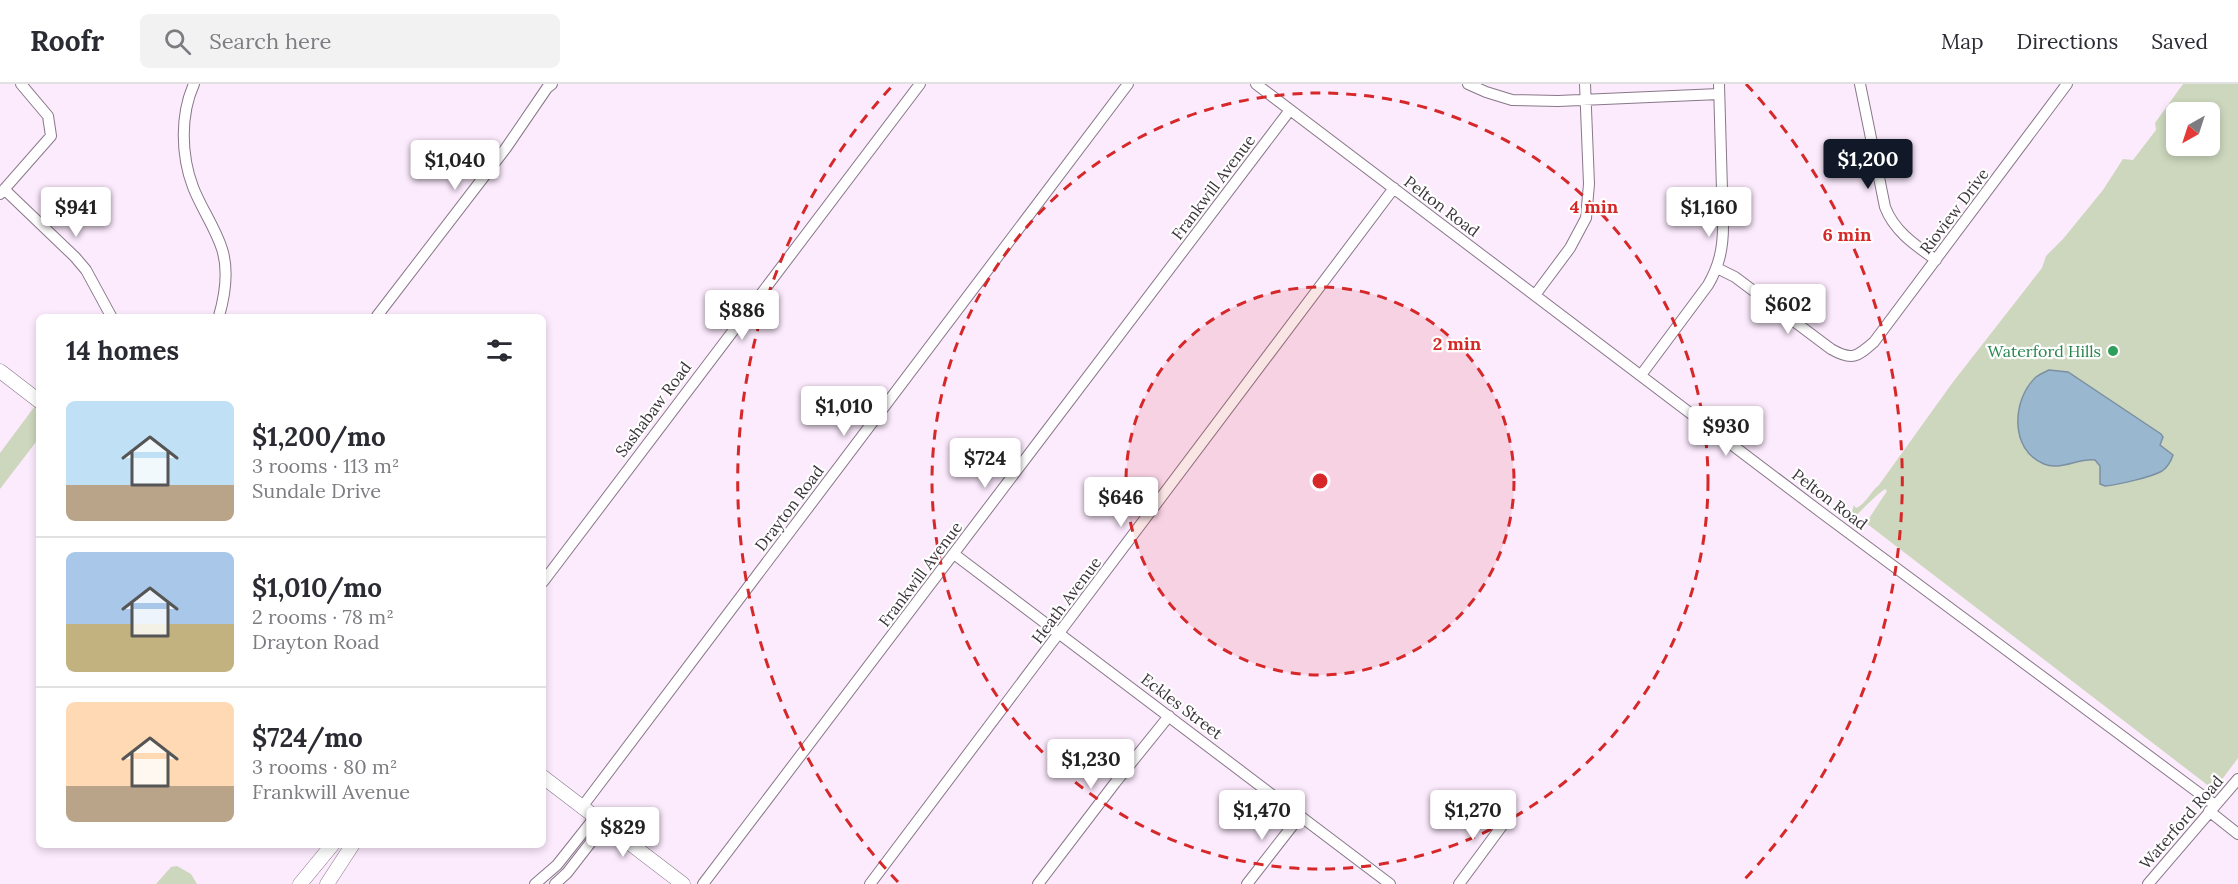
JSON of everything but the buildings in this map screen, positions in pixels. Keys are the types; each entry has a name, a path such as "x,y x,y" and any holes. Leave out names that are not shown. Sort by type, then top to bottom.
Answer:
{"main road":[{"path":"0,371 36,399"},
{"path":"546,779 683,884"},
{"path":"300,884 330,848"},
{"path":"327,884 350,848"}],"street":[{"path":"21,84 48,116 51,136 2,192 75,256 86,270 110,314"},
{"path":"194,84 185,117 183,135 186,163 193,188 215,230 223,251 226,287 219,314"},
{"path":"379,314 552,84"},
{"name":"Sashabaw Road","path":"546,578 920,84"},
{"name":"Drayton Road","path":"582,807 1128,84"},
{"name":"Pelton Road","path":"1256,84 2212,808 2238,834"},
{"path":"1468,84 1512,100 1558,101 1719,89 1723,246 1717,268 1692,309 1641,375"},
{"path":"1535,295 1575,241 1586,218 1589,184 1585,84"},
{"path":"1860,84 1885,207 1890,219 1917,246 1936,260"},
{"name":"Rioview Drive","path":"1717,268 1735,277 1831,350 1850,357 1862,353 1874,342 2067,84"},
{"name":"Frankwill Avenue","path":"703,884 1290,110"},
{"name":"Heath Avenue","path":"870,884 1394,189"},
{"name":"Eckles Street","path":"954,554 1390,884"},
{"path":"1038,884 1114,783 1169,716"},
{"name":"Waterford Road","path":"2148,884 2238,779"},
{"path":"1460,884 1510,815"},
{"path":"1247,884 1300,816"},
{"path":"535,884 557,865 600,820"},
{"path":"555,884 567,873 600,820"},
{"path":"557,865 567,873"}],"green space":[{"name":"Waterford Hills","path":"2183,84 2238,84 2238,758 2214,790 1866,523 1887,491 1885,489 1853,518 1851,514 1854,505 1856,508 1859,506 1879,485 1953,382 2042,268 2046,256 2103,190 2123,159 2133,160 2156,130 2155,123 2166,108 2166,156 2220,156 2220,102 2170,102"},
{"path":"35,406 36,442 0,489 0,453"},
{"path":"177,866 191,874 197,884 156,884 171,867"}],"water":[{"path":"2049,370 2068,372 2161,434 2163,437 2160,445 2173,455 2168,466 2151,476 2105,486 2100,484 2100,466 2095,460 2050,466 2033,457 2025,448 2020,436 2019,411 2028,386 2036,377"}],"place":[{"name":"Waterford Hills","path":"2113,351"}]}
